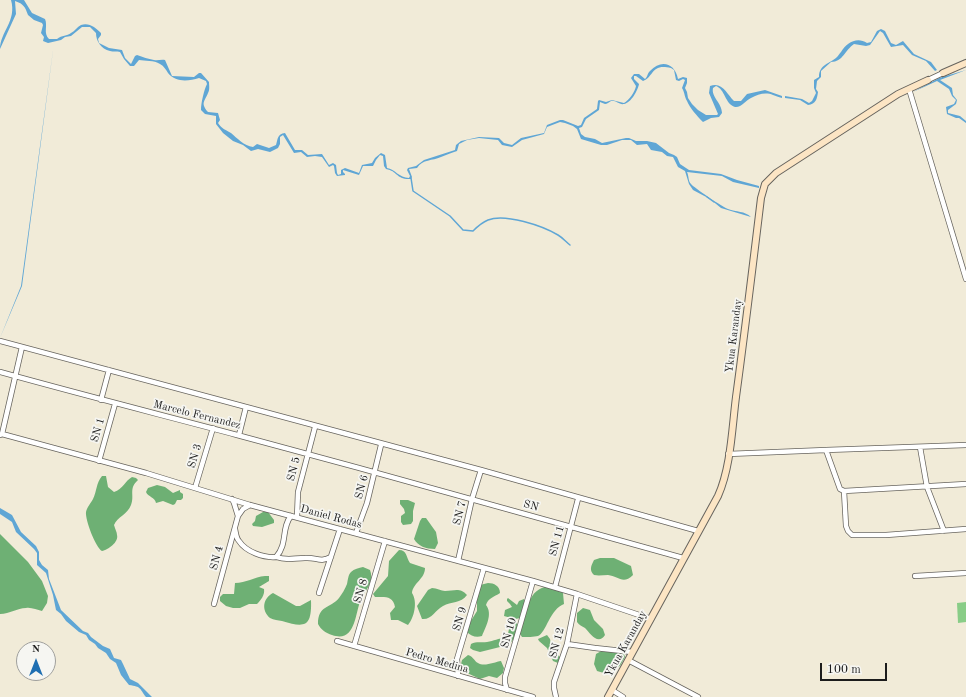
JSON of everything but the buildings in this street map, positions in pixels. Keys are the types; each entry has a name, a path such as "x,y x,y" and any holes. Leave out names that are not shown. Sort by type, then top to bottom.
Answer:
{"street":[{"name":"Ykua Karanday","path":"608,697 720,490 728,454 760,198 763,188 768,180 776,173 898,94 966,63"},
{"path":"909,89 966,279"},
{"path":"0,341 381,445 481,470 698,531"},
{"path":"3,435 22,347"},
{"path":"101,400 108,370"},
{"name":"Marcelo Fernandez","path":"0,372 115,404 239,435 375,473"},
{"name":"SN 1","path":"98,461 115,404"},
{"path":"239,435 246,407"},
{"name":"SN 5","path":"297,517 298,492 315,427"},
{"name":"SN 3","path":"195,488 213,428"},
{"name":"Daniel Rodas","path":"3,435 195,488 250,505 534,581 651,619"},
{"name":"SN 6","path":"356,533 367,503 381,445"},
{"path":"728,454 966,445"},
{"path":"920,447 927,487 944,532"},
{"path":"826,450 840,489 844,491 966,484"},
{"name":"SN 7","path":"458,561 472,500 481,470"},
{"name":"SN","path":"375,473 683,558"},
{"path":"844,491 846,526 852,535 886,536 966,529"},
{"name":"SN 11","path":"555,587 578,498"},
{"path":"232,499 238,516"},
{"name":"SN 4","path":"214,604 238,516 243,509 250,505"},
{"path":"276,558 283,546 286,525 291,516"},
{"path":"234,528 237,539 243,545 265,557 287,560 307,558 324,561 331,557"},
{"path":"319,594 340,529"},
{"name":"SN 8","path":"354,646 385,542"},
{"name":"SN 9","path":"458,676 457,659 484,568"},
{"path":"916,576 966,573"},
{"name":"SN 10","path":"507,690 505,676 534,581"},
{"name":"SN 12","path":"556,697 554,682 567,644 577,594"},
{"name":"Pedro Medina","path":"337,641 533,697"},
{"path":"567,644 632,652"},
{"path":"628,660 678,685 698,697"},
{"path":"612,690 623,697"}],"green space":[{"path":"102,476 106,476 108,487 114,492 120,489 132,477 138,480 132,489 132,501 130,508 115,522 114,525 117,538 115,543 102,551 91,533 86,512"},
{"path":"157,485 165,487 173,493 180,490 183,494 183,498 181,500 177,500 173,505 163,501 156,503 154,499 146,492 148,488"},
{"path":"400,500 408,500 415,503 413,521 411,524 403,525 401,522 401,516 405,513 400,504"},
{"path":"263,512 268,512 274,520 274,523 262,527 253,526 252,524 255,521 256,516"},
{"path":"422,518 426,518 436,532 438,543 435,549 423,547 414,539"},
{"path":"0,534 28,562 42,581 48,596 47,603 42,611 28,608 0,614"},
{"path":"399,550 404,551 410,563 425,568 423,575 414,586 412,593 415,605 412,618 408,625 398,620 391,620 390,613 395,607 392,600 388,598 375,597 373,594 388,576 389,561"},
{"path":"600,558 614,558 631,566 633,575 623,580 608,575 594,575 591,570 592,564 594,560"},
{"path":"363,567 370,570 371,579 360,602 350,632 340,636 332,635 326,632 318,624 320,613 339,598 347,584 351,572 355,569"},
{"path":"269,576 269,581 259,587 264,589 264,593 257,604 249,604 240,608 233,608 226,606 220,601 220,597 223,594 234,594 235,583"},
{"path":"488,583 496,585 499,588 500,593 490,599 486,605 489,616 482,636 478,637 470,635 467,632 469,624 477,611 477,600 480,585"},
{"path":"545,587 560,590 563,593 564,604 555,611 541,634 538,636 522,637 520,630 528,604 534,593"},
{"path":"432,588 442,591 459,590 467,595 462,600 446,604 428,618 422,619 417,606 428,590"},
{"path":"273,593 296,606 300,606 311,600 310,616 306,623 302,625 270,618 265,611 264,604 267,598"},
{"path":"508,598 517,605 519,601 524,599 525,603 521,618 515,619 504,616 505,610 512,607 507,601"},
{"path":"966,602 966,622 958,623 957,603"},
{"path":"583,608 590,610 594,620 603,629 605,635 602,638 594,638 577,622 577,613"},
{"path":"514,622 517,623 517,629 514,638 508,645 480,652 470,648 471,644 473,643 506,638 510,625"},
{"path":"547,635 550,639 552,648 560,657 558,663 553,661 547,648 538,639"},
{"path":"603,650 624,654 625,657 620,666 604,673 597,671 594,664 596,654"},
{"path":"468,655 480,664 501,661 504,668 503,673 497,678 489,676 480,679 465,672 460,668 462,660"}],"water":[{"path":"11,0 24,0 32,13 45,19 46,34 49,39 57,39 69,34 81,25 87,24 95,27 101,33 98,39 99,43 96,33 90,27 82,27 71,36 65,37 61,40 48,43 43,41 44,37 41,33 42,23 34,20 28,15 22,5 15,1 16,14 0,49 12,14"},
{"path":"881,29 885,31 891,43 896,45 903,41 914,54 931,62 937,70 935,71 926,61 912,55 903,45 891,47 883,33 880,31 870,45 866,46 854,44 841,58 831,62 821,71 821,77 817,81 817,97 813,104 808,105 800,100 785,98 785,96 802,99 809,103 812,101 816,93 814,88 814,80 819,77 821,69 837,57 849,43 856,40 867,43 871,42 877,31"},
{"path":"54,43 22,286 0,338 21,286"},
{"path":"99,43 109,48 122,50 125,58 131,64 137,55 148,59 165,60 172,76 194,77 201,73 209,82 209,90 204,106 208,112 218,113 220,120 218,123 223,128 244,143 253,147 257,144 269,148 276,145 279,136 285,133 295,150 302,150 308,155 322,154 329,165 333,163 336,165 338,175 341,174 341,170 345,168 359,173 362,165 372,163 381,153 385,155 387,168 402,177 409,178 408,168 416,166 424,160 455,150 456,145 461,141 479,137 499,138 504,143 512,145 521,138 544,133 547,125 560,120 578,126 581,125 584,118 597,109 599,100 606,102 612,100 624,103 632,96 636,86 631,78 634,74 639,74 645,79 654,67 663,64 667,64 674,69 678,79 683,77 687,78 685,88 688,98 698,110 706,115 718,114 709,93 710,86 714,85 718,85 724,89 734,101 741,101 747,94 765,90 782,96 782,98 770,94 756,95 735,107 729,103 721,90 716,86 713,88 713,91 722,109 722,113 719,117 711,118 703,122 696,115 686,99 682,88 685,80 676,80 674,70 671,68 660,67 643,81 634,76 634,79 639,84 636,93 627,103 622,104 611,101 605,104 600,102 599,110 586,119 582,127 579,128 581,134 585,137 595,139 602,143 629,138 636,141 656,143 677,157 680,164 689,170 721,174 759,186 759,188 733,182 722,176 687,172 690,183 693,186 725,208 749,215 751,217 721,208 710,199 693,190 689,184 685,171 678,167 673,157 667,156 662,152 651,150 647,144 637,145 631,140 622,140 607,145 601,145 581,139 577,129 573,126 560,122 547,127 544,134 522,140 512,147 502,145 498,140 479,138 467,140 459,144 457,151 422,163 417,168 409,169 412,177 411,179 402,178 386,169 384,166 383,156 380,155 373,166 363,166 359,175 343,170 345,175 337,176 334,166 329,167 322,157 307,157 301,152 294,153 283,135 280,137 280,144 278,148 270,152 258,149 251,151 243,145 233,141 223,133 216,124 216,116 205,114 201,110 207,84 206,81 199,78 179,80 171,76 161,65 152,61 139,60 134,66 130,66 120,52 110,51 102,47"},
{"path":"966,70 940,80 952,88 953,95 957,100 956,104 948,110 948,113 960,116 966,121 966,123 959,118 947,114 946,107 954,104 956,100 952,96 949,89 937,81 913,92 939,78"},
{"path":"0,508 12,515 21,532 36,546 39,552 39,560 48,570 49,579 61,610 83,631 88,633 103,646 110,649 114,658 121,660 130,679 138,683 152,697 146,697 138,687 129,685 121,675 116,663 89,640 86,635 79,632 66,621 56,610 46,573 37,565 37,553 16,532 12,522 0,514"}],"waterway":[{"path":"411,178 413,191 450,216 463,230 473,231 484,222 495,218 514,219 534,224 551,231 560,236 570,245"},
{"path":"707,197 714,202"}]}
